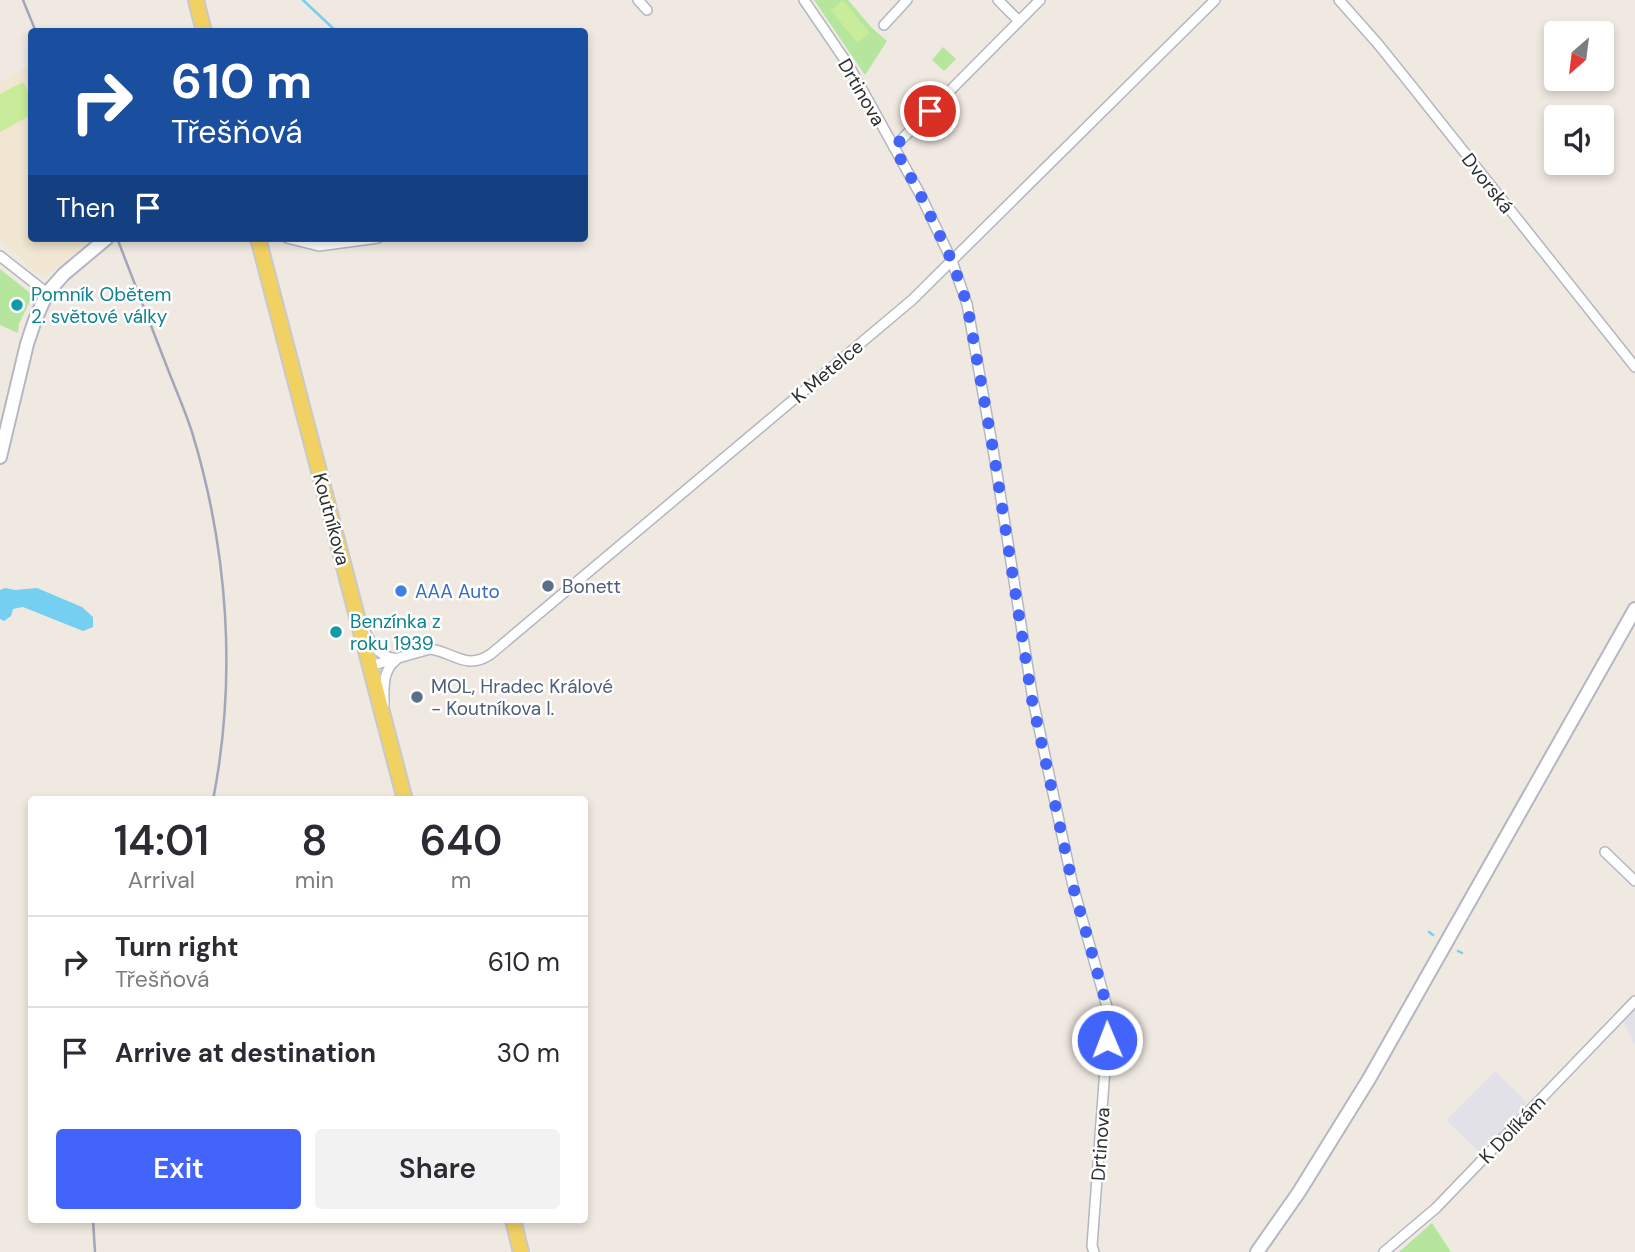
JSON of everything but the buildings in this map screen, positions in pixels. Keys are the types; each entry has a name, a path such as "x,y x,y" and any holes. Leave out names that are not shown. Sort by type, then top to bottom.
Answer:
{"main road":[{"path":"196,0 203,28"},
{"path":"0,457 27,344 47,293 64,274 102,242"},
{"name":"Koutníkova","path":"259,242 404,796"},
{"path":"1257,1252 1328,1147 1389,1045 1635,609"},
{"path":"514,1223 521,1252"}],"street":[{"path":"638,0 646,10"},
{"name":"Drtinova","path":"804,0 849,66 920,194 952,261 967,304 994,455 1032,700 1073,886 1109,1014 1092,1246 1094,1252"},
{"path":"884,25 907,0"},
{"path":"998,0 1019,21"},
{"path":"894,147 1040,0"},
{"name":"K Metelce","path":"370,666 429,649 463,661 478,660 491,654 912,300 1215,0"},
{"name":"Dvorská","path":"1339,0 1378,44 1635,367"},
{"path":"303,242 319,246 348,242"},
{"path":"0,256 47,293"},
{"path":"359,622 379,652 387,657 398,658"},
{"path":"384,720 385,678 390,666 398,658"},
{"path":"1605,852 1635,881"},
{"name":"K Dolíkám","path":"1384,1252 1436,1208 1635,1001"}],"shaded area":[{"path":"28,66 28,242 88,242 44,276 39,275 0,239 0,83"},
{"path":"1635,1005 1635,1046 1622,1019"},
{"path":"1495,1071 1527,1102 1481,1154 1446,1120"}],"green space":[{"path":"814,0 848,0 887,41 865,75"},
{"path":"843,0 870,33 857,43 831,10"},
{"path":"943,47 956,59 944,71 932,60"},
{"path":"23,82 28,91 28,117 0,132 0,94"},
{"path":"0,269 32,297 19,324 18,333 0,325"},
{"path":"1432,1223 1451,1252 1399,1252"}],"water":[{"path":"37,588 82,607 93,617 93,627 83,631 23,607 13,609 11,616 4,621 0,619 0,590"}],"waterway":[{"path":"303,0 333,28"},
{"path":"1429,932 1433,935"},
{"path":"1458,951 1462,953"}],"railway":[{"path":"23,0 34,28"},
{"path":"119,242 189,424 214,522 225,614 226,661 225,708 214,796"},
{"path":"93,1223 95,1252"}],"place":[{"name":"Pomník Obětem 2. světové války","path":"17,305"},
{"name":"Bonett","path":"548,586"},
{"name":"AAA Auto","path":"401,591"},
{"name":"Benzínka z roku 1939","path":"336,632"},
{"name":"MOL, Hradec Králové - Koutníkova I.","path":"417,697"}],"route":[{"path":"930,111 894,147 952,261 967,304 994,455 1032,700 1073,886 1109,1014 1107,1040"}]}
